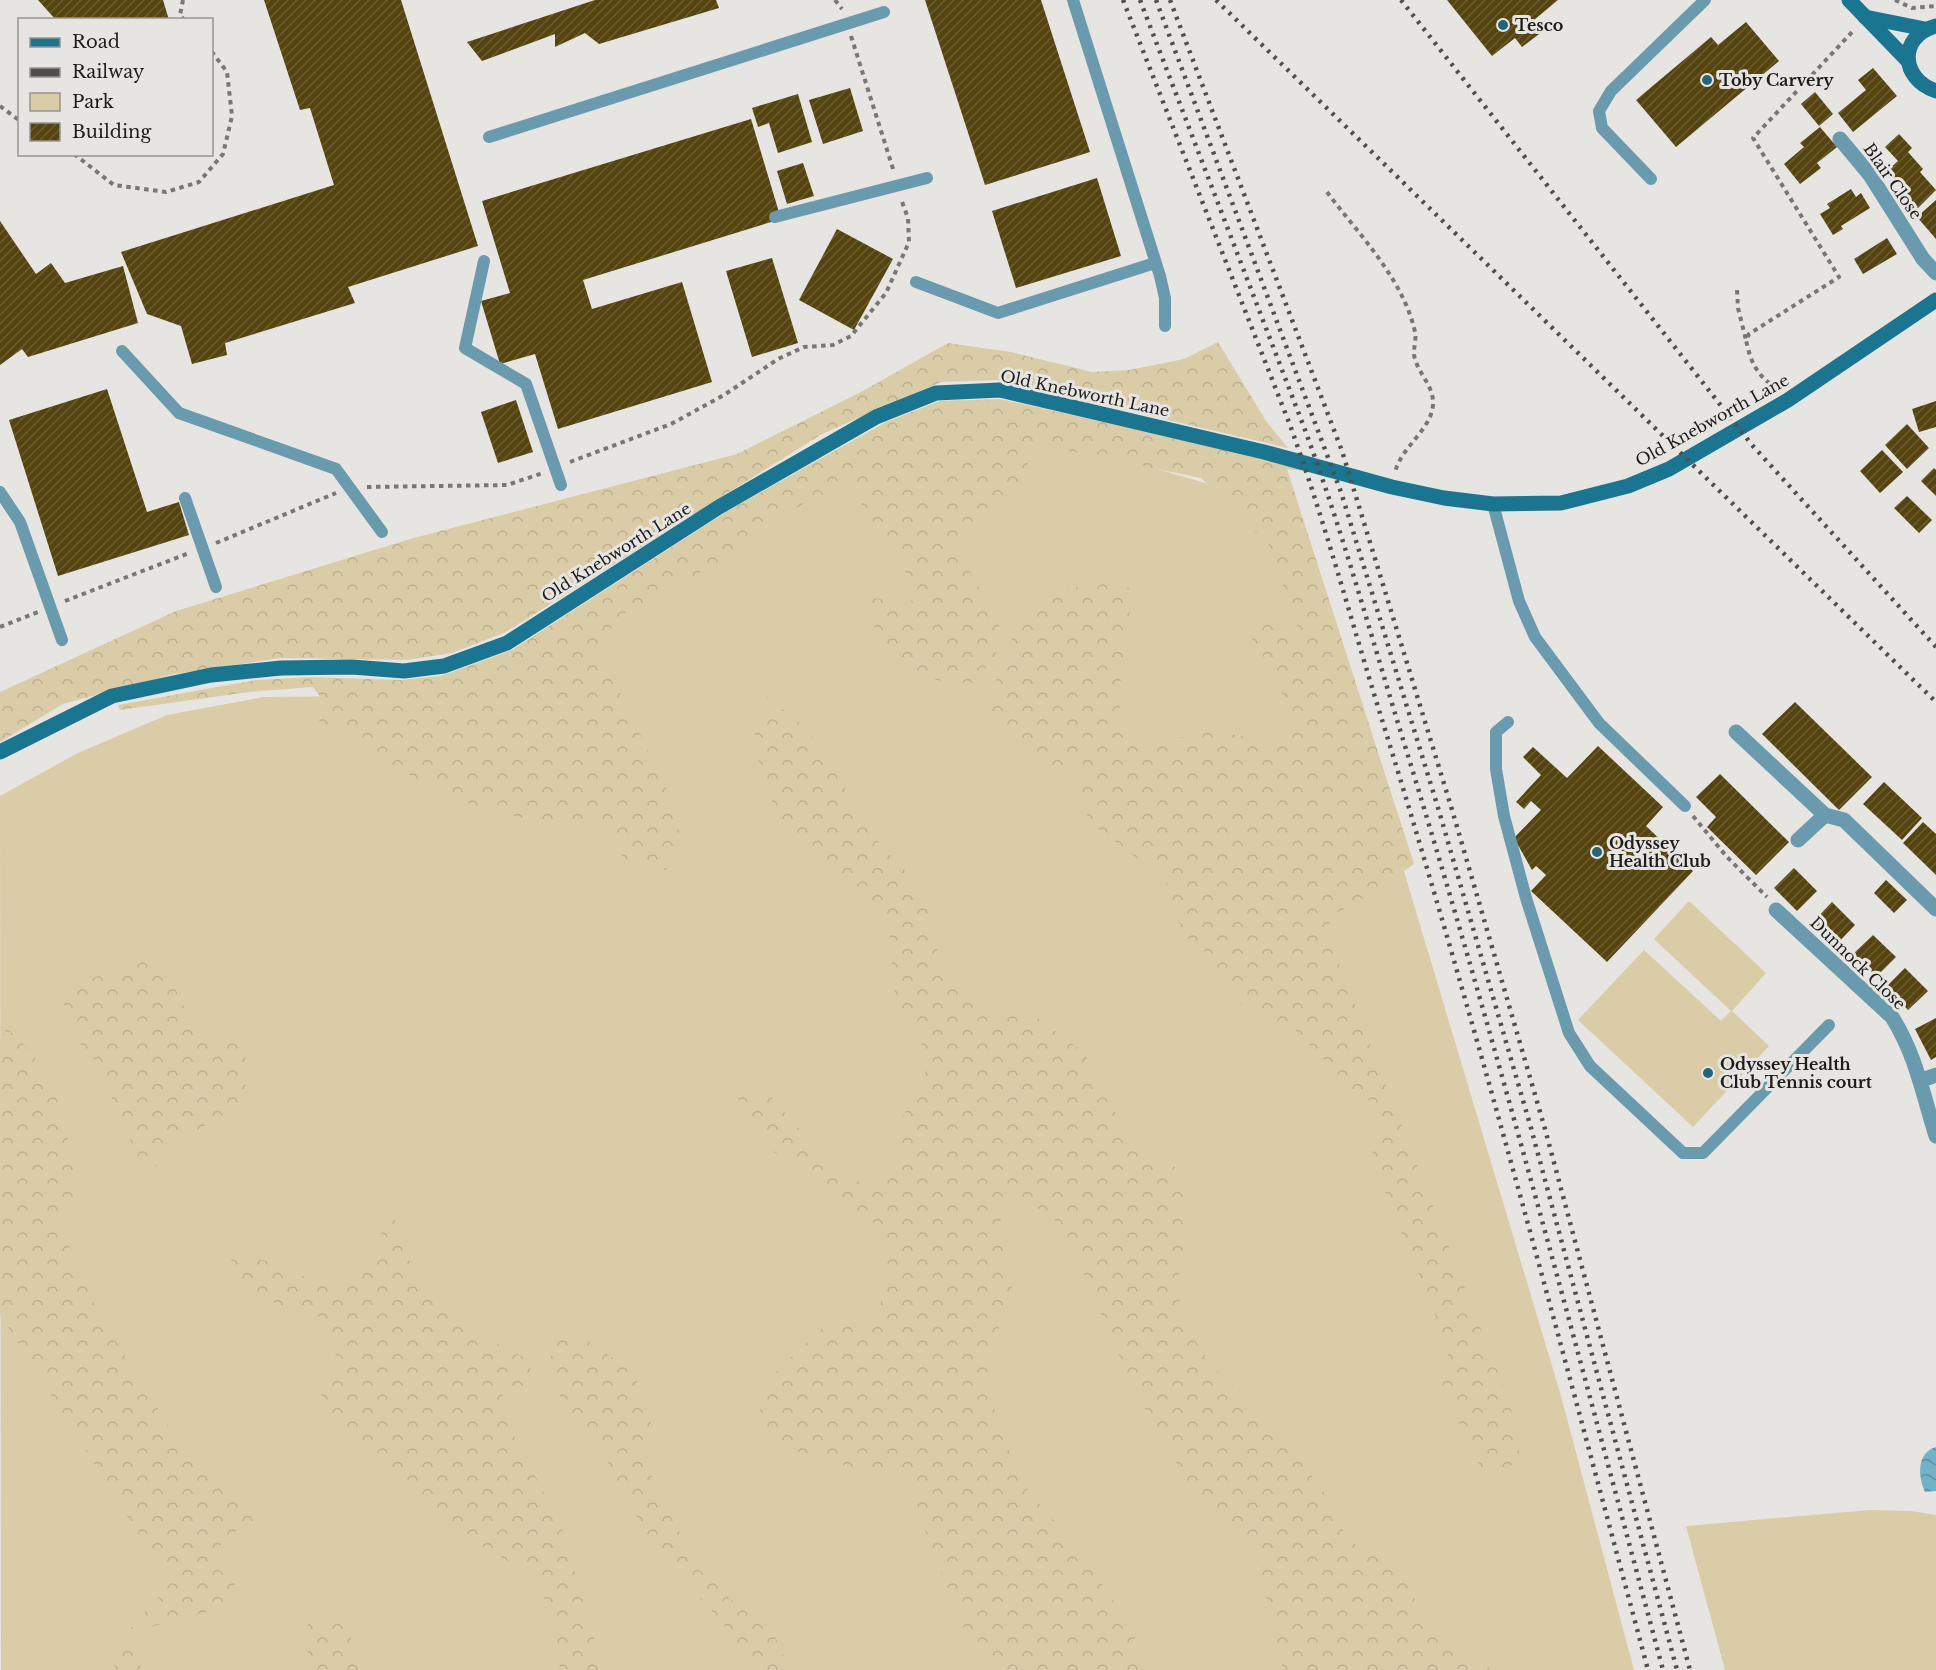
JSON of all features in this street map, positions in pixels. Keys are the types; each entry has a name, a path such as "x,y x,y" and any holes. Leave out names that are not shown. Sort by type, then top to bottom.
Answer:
{"street":[{"path":"1849,0 1908,61 1913,76 1924,87 1936,91"},
{"path":"1865,17 1931,27"},
{"path":"1908,61 1912,42 1931,27"},
{"name":"Blair Close","path":"1840,139 1870,175 1923,259 1936,273"},
{"name":"Old Knebworth Lane","path":"0,752 112,696 211,675 280,668 352,667 404,671 434,668 507,643 719,507 876,417 936,393 1000,390 1264,452 1392,487 1444,498 1493,504 1561,503 1628,486 1669,468 1788,400 1936,300"},
{"path":"1737,732 1825,815 1844,820 1936,909"},
{"path":"1798,840 1825,815"},
{"name":"Dunnock Close","path":"1776,910 1892,1017 1929,1078 1936,1136"}],"lane":[{"path":"1073,0 1166,298 1165,326"},
{"path":"1651,178 1602,128 1599,111 1611,91 1706,0"},
{"path":"489,137 884,12"},
{"path":"775,217 927,178"},
{"path":"484,261 465,348 526,384 561,485"},
{"path":"915,282 998,313 1155,263"},
{"path":"122,351 179,413 336,468 382,532"},
{"path":"0,492 20,522 62,640"},
{"path":"185,498 216,587"},
{"path":"1493,504 1519,601 1536,638 1599,723 1685,806"},
{"path":"1508,722 1496,732 1496,769 1504,816 1526,898 1569,1033 1590,1066 1683,1153 1703,1153 1829,1026"}],"path":[{"path":"182,18 180,15 183,0"},
{"path":"1895,0 1912,8 1936,6"},
{"path":"0,627 349,488 507,485 671,424 724,395 778,359 804,347 833,345 851,336 886,293 909,242 908,218 896,186 894,167 848,25 838,1"},
{"path":"1746,340 1749,334 1839,277 1753,138 1854,30"},
{"path":"77,156 114,185 166,192 199,182 223,154 232,116 227,72 213,53"},
{"path":"0,106 18,120"},
{"path":"1327,192 1401,293 1415,333 1414,358 1429,383 1433,407 1427,424 1401,456 1392,487"},
{"path":"1737,290 1738,308 1749,355 1761,378 1788,400"},
{"path":"1685,806 1776,910"}],"green space":[{"path":"1218,342 1266,421 1288,448 997,380 941,382 822,434 504,633 452,653 407,660 281,658 174,674 63,704 0,742 0,692 176,611 410,539 737,454 861,392 948,343 1011,352 1092,372 1129,370 1184,359"},
{"path":"1000,399 1349,477 1287,469 1414,864 1369,895 1331,916 1327,933 1510,1404 1521,1462 1484,1475 1440,1386 1449,1349 1371,1158 1383,1111 1350,1087 1291,1026 1251,1015 1218,981 1201,944 1184,937 1165,879 1089,822 1080,790 1085,743 1067,764 1044,772 985,709 992,688 1005,664 1015,627 1026,620 1038,597 1111,578 1133,591 1118,699 1129,745 1158,743 1211,730 1281,745 1292,724 1277,678 1242,623 1278,620 1302,638 1269,545 1201,478 1025,442 1029,475 1001,497 955,547 999,620 997,652 975,683 944,681 918,675 906,669 886,649 875,630 870,597 912,606 909,578 851,487 805,502 744,549 625,613 597,645 672,800 681,842 666,870 625,862 608,825 515,817 477,807 430,786 318,720 324,702 313,687 249,692 120,710 118,705 256,680 312,677 401,680 441,676 512,650 726,512 886,422 940,401"},
{"path":"894,431 1075,445 1205,483 1261,522 1324,604 1561,1396 1634,1670 1,1670 0,796 78,753 167,715 264,697 373,696 481,680"},
{"path":"767,696 809,731 881,846 912,877 930,915 939,958 977,1011 1038,1018 1083,1052 1110,1096 1128,1148 1182,1170 1186,1224 1177,1286 1184,1325 1215,1369 1269,1419 1325,1493 1348,1540 1400,1571 1429,1627 1492,1670 1283,1670 1256,1555 1186,1479 1135,1392 1063,1226 1007,1188 1000,1224 1013,1296 991,1345 993,1405 1020,1481 1076,1546 1128,1622 1147,1670 1009,1670 964,1629 926,1533 908,1475 811,1461 755,1421 776,1372 823,1327 877,1320 888,1268 881,1228 771,1150 733,1092 767,1092 827,1161 874,1192 897,1168 901,1119 926,1078 921,1040 895,1002 888,919 841,872 794,841 762,783 755,734"},
{"path":"1689,901 1766,973 1732,1011 1769,1046 1693,1127 1578,1020 1644,950 1721,1021 1731,1011 1654,939"},
{"path":"143,958 167,972 186,1011 207,1033 246,1046 245,1102 171,1145 156,1166 144,1163 130,1148 130,1137 117,1121 106,1077 74,1035 61,991"},
{"path":"7,1029 25,1045 39,1064 59,1105 70,1151 77,1198 56,1215 96,1309 174,1435 220,1488 261,1522 229,1534 216,1551 238,1577 227,1605 204,1613 179,1617 138,1632 136,1645 141,1670 114,1670 114,1666 130,1629 170,1584 0,1314 0,1039"},
{"path":"392,1206 403,1251 437,1302 475,1333 529,1360 533,1394 502,1392 511,1430 562,1528 603,1670 560,1670 556,1627 535,1577 482,1546 318,1405 336,1354 329,1320 253,1296 226,1251 286,1266 320,1286 354,1286 374,1253"},
{"path":"558,1331 585,1338 634,1374 652,1417 643,1457 672,1519 704,1573 735,1604 767,1620 790,1670 749,1670 740,1647 724,1625 654,1546 612,1475 605,1452 580,1432 562,1401 549,1363"},
{"path":"1870,1510 1911,1511 1936,1515 1936,1670 1725,1670 1686,1526"},
{"path":"315,1616 342,1620 366,1670 316,1670 300,1634"}],"water":[{"path":"1936,1447 1936,1491 1925,1492 1920,1466 1925,1454"}],"building":[{"path":"38,0 163,0 168,18 54,18"},
{"path":"264,0 401,0 478,246 348,287 355,303 225,343 227,355 192,364 181,326 147,314 121,252 334,185 310,108 300,110"},
{"path":"595,0 716,0 719,8 599,44 585,33 555,47 555,34 482,61 467,42"},
{"path":"925,0 1041,0 1090,152 985,185"},
{"name":"Tesco","path":"1447,0 1558,0 1534,20 1543,31 1522,47 1515,38 1492,56"},
{"name":"Toby Carvery","path":"1746,22 1779,61 1676,147 1636,100 1711,37 1718,45"},
{"path":"1873,68 1897,96 1853,132 1838,113 1866,90 1858,80"},
{"path":"850,88 863,131 823,144 809,100"},
{"path":"1815,92 1833,114 1819,126 1801,104"},
{"path":"798,94 812,142 778,153 769,123 758,127 752,108"},
{"path":"751,119 781,219 583,280 592,309 682,282 712,382 558,429 535,354 500,364 481,301 510,293 482,201"},
{"path":"1820,127 1837,147 1817,163 1821,168 1800,184 1784,164 1804,147 1800,143"},
{"path":"1899,134 1912,148 1908,152 1923,169 1920,172 1936,190 1917,209 1888,170 1898,161 1885,147"},
{"path":"803,163 814,196 787,204 777,171"},
{"path":"1097,178 1121,256 1016,288 992,211"},
{"path":"1851,189 1856,197 1861,193 1870,208 1841,226 1843,229 1833,235 1820,214 1830,208 1827,204"},
{"path":"1936,200 1936,239 1917,217"},
{"path":"0,221 36,274 51,263 65,283 123,266 138,323 28,357 22,349 0,365"},
{"path":"837,229 893,259 854,330 799,300"},
{"path":"1887,238 1897,254 1863,274 1854,259"},
{"path":"772,258 798,343 752,357 726,271"},
{"path":"107,389 147,512 179,502 189,535 58,576 9,420"},
{"path":"516,400 533,452 498,463 481,412"},
{"path":"1936,401 1936,427 1919,432 1912,409"},
{"path":"1907,424 1929,448 1907,469 1885,445"},
{"path":"1882,450 1903,472 1880,493 1860,471"},
{"path":"1934,468 1936,470 1936,496 1921,481"},
{"path":"1907,496 1932,520 1919,533 1894,508"},
{"path":"1795,702 1872,777 1839,810 1762,734"},
{"name":"Odyssey Health Club","path":"1598,746 1663,807 1646,826 1693,871 1607,962 1531,891 1546,875 1536,866 1532,870 1514,838 1541,810 1531,801 1524,809 1516,802 1541,775 1523,757 1533,747 1567,778"},
{"path":"1720,774 1789,842 1756,875 1707,827 1716,817 1696,797"},
{"path":"1884,782 1922,818 1902,840 1863,804"},
{"path":"1923,822 1936,834 1936,875 1903,843"},
{"path":"1794,868 1817,891 1797,911 1774,888"},
{"path":"1886,880 1907,900 1894,913 1874,893"},
{"path":"1832,902 1855,925 1836,945 1813,922"},
{"path":"1873,935 1896,957 1876,977 1853,954"},
{"path":"1905,968 1928,991 1908,1010 1886,987"},
{"path":"1936,1018 1936,1057 1931,1060 1915,1029"}],"railway":[{"path":"1123,0 1290,425 1315,499 1419,841 1487,1077 1648,1670"},
{"path":"1140,0 1302,422 1342,537 1471,966 1663,1670"},
{"path":"1156,0 1341,492 1439,811 1531,1128 1677,1670"},
{"path":"1170,0 1342,451 1453,813 1545,1129 1690,1670"},
{"path":"1216,0 1936,702"},
{"path":"1401,0 1752,445 1936,647"}],"place":[{"name":"Tesco","path":"1503,25"},
{"name":"Toby Carvery","path":"1707,80"},
{"name":"Odyssey Health Club","path":"1597,852"},
{"name":"Odyssey Health Club Tennis court","path":"1708,1073"}]}
